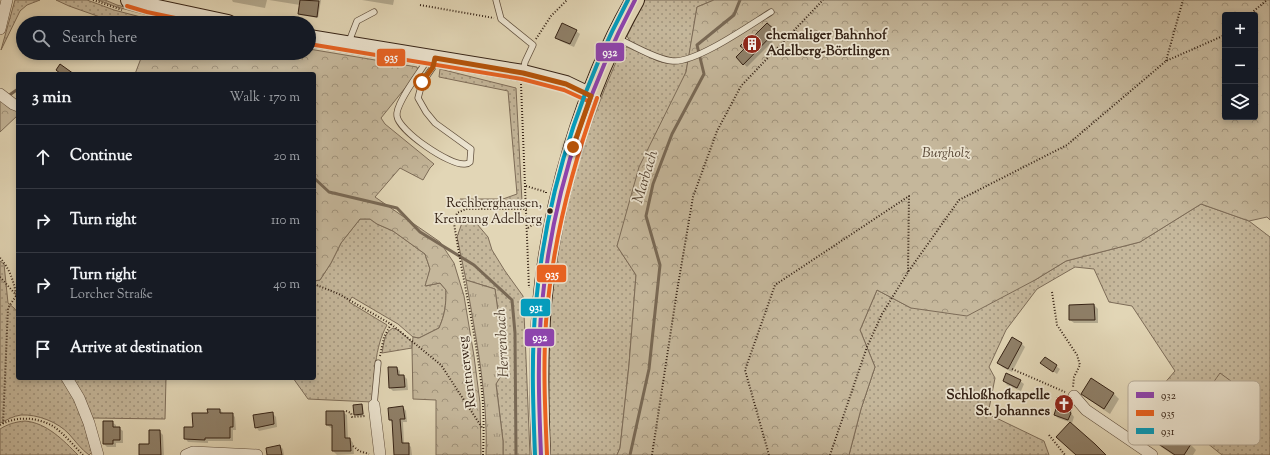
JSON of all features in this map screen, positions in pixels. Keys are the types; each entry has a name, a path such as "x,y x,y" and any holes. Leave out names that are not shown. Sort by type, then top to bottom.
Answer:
{"main road":[{"path":"129,0 148,6 195,16"},
{"path":"541,455 538,372 542,304 548,256 573,147 591,96 615,37 635,0"},
{"path":"316,39 430,58 522,79 566,84 591,96"}],"street":[{"path":"0,29 6,0"},
{"path":"0,94 15,105"},
{"path":"68,380 79,398 89,423 98,455"},
{"path":"1074,396 1086,410 1128,439"},
{"path":"374,410 380,454"},
{"path":"1137,445 1152,455"},
{"path":"186,455 193,452 257,455"}],"lane":[{"path":"496,0 501,19 532,45 525,62 522,79"},
{"path":"348,44 357,21 374,12"},
{"path":"615,37 662,59 674,61 686,60 709,50 771,12"},
{"path":"430,58 433,67 422,82 418,98 426,112 435,123 471,149 470,162 466,164 455,163 438,155 401,126 397,117 398,105 430,58"},
{"path":"374,410 378,363"}],"path":[{"path":"532,45 552,16 567,0"},
{"path":"652,455 677,291 694,197 717,131 741,86 823,0"},
{"path":"1166,61 1183,0"},
{"path":"1253,12 1267,0"},
{"path":"420,5 501,19"},
{"path":"830,455 867,346 882,314 908,272 959,200 1067,145 1166,61 1222,36"},
{"path":"522,79 526,186 546,192 545,199"},
{"name":"Rentnerweg","path":"483,455 484,431 481,382 454,223 457,213 466,209 527,209 526,186"},
{"path":"769,455 745,370 775,285 909,196 908,272"},
{"path":"528,228 541,220 542,213"},
{"path":"0,258 5,263 16,294"},
{"path":"0,277 16,296"},
{"path":"316,285 339,294 391,324 441,365 484,431"},
{"path":"1052,292 1057,325 1077,355 1080,365 1074,377 1074,396"},
{"path":"3,424 8,308 16,298"},
{"path":"378,363 381,345 391,324"},
{"path":"1012,369 1074,396"},
{"path":"346,411 351,413 352,417 374,410"},
{"path":"0,426 20,418 34,419 52,425 83,455"},
{"path":"1049,435 1065,455"},
{"path":"353,446 359,451 365,453 380,454"}],"green space":[{"path":"15,0 40,0 27,5 16,16 16,19 1,50"},
{"path":"56,0 87,0 114,10 137,16 97,16"},
{"path":"98,0 105,0 117,5 159,16 151,16 117,7"},
{"path":"645,0 714,0 697,7 689,57 675,59 663,57 631,43 627,36"},
{"name":"Burgholz","path":"714,0 1270,0 1270,220 1267,217 1249,221 1201,204 1140,242 1066,261 1035,280 967,316 911,308 877,290 860,330 875,367 861,409 849,455 617,455 620,448 629,365 636,275 617,246 639,167 686,72 697,7"},
{"path":"627,47 666,63 688,61 686,72 617,246 636,275 629,364 620,448 617,455 547,455 545,362 554,264 579,161 592,122 622,48"},
{"path":"316,50 417,67 418,72 381,118 385,124 434,164 423,180 400,168 375,197 440,242 454,263 464,296 474,356 480,403 481,455 436,455 436,400 413,399 413,337 419,338 439,328 443,318 445,305 446,290 440,283 425,286 430,269 425,254 393,231 370,219 360,219 341,243 320,280 316,281 316,72 136,72 140,60 316,60"},
{"path":"440,69 516,88 522,202 516,206 462,205 460,199 503,199 517,194 508,91 439,77"},
{"path":"0,98 16,108 16,117 0,132"},
{"path":"1201,204 1249,221 1270,237 1270,455 1222,455 1210,445 1260,445 1260,381 1166,381 1175,371 1132,306 1109,302 1094,269 1075,267 1037,289 1006,330 989,367 995,378 988,414 1044,441 1049,455 849,455 861,409 875,367 860,330 877,290 911,308 1035,280 1066,261 1140,242"},
{"path":"360,219 370,219 393,231 425,254 430,269 426,286 440,283 446,290 443,318 439,328 419,338 413,337 398,324 352,297 349,302 387,325 377,353 372,402 308,399 294,380 316,380 316,281 320,280 341,243"},
{"path":"463,220 477,224 488,237 492,250 523,296 530,455 503,455 503,441 496,383 504,371 503,338 495,289 466,280 457,237"},
{"path":"0,261 4,264 8,303 16,310 16,380 65,380 77,401 92,452 89,455 59,426 40,417 21,415 0,423"},
{"path":"466,280 495,289 503,338 504,371 496,384 503,441 503,455 486,455 483,389"},
{"path":"393,328 398,330 412,342 412,348 382,353 386,335"},
{"path":"1220,373 1231,381 1214,381"},
{"path":"73,380 166,380 165,419 92,418"},
{"path":"25,421 33,422 54,433 78,455 0,455 0,429"}],"building":[{"path":"300,0 319,1 317,17 298,14"},
{"path":"562,23 577,30 570,44 555,38"},
{"name":"ehemaliger Bahnhof Adelberg-Börtlingen","path":"767,23 776,31 743,65 736,57 744,49 740,46 746,40 748,42"},
{"path":"60,64 71,72 58,72 56,70"},
{"path":"1094,304 1095,320 1069,320 1069,305"},
{"path":"1012,337 1022,343 1008,369 997,363"},
{"path":"1045,357 1057,365 1053,372 1040,363"},
{"path":"388,367 397,367 398,375 404,375 405,387 389,388"},
{"path":"1006,373 1021,380 1017,388 1003,381"},
{"path":"1091,378 1114,393 1104,409 1081,394"},
{"name":"Schloßhofkapelle St. Johannes","path":"1060,396 1068,399 1070,402 1068,409 1071,413 1068,420 1054,415"},
{"path":"362,404 363,414 354,415 353,405"},
{"path":"403,406 405,419 400,419 402,443 409,443 409,455 394,455 392,420 389,420 388,408"},
{"path":"207,409 220,409 220,413 233,413 233,427 230,427 230,438 205,438 205,440 184,439 184,427 193,427 192,413 208,413"},
{"path":"326,411 344,411 345,438 350,438 351,451 332,451 332,425 326,425"},
{"path":"273,412 274,424 255,428 253,415"},
{"path":"103,421 113,421 113,427 120,427 120,440 113,440 113,444 103,444"},
{"path":"1070,422 1106,455 1076,455 1056,437"},
{"path":"149,430 160,430 161,455 139,455 139,444 149,444"},
{"path":"280,445 282,455 267,455 266,448"},
{"path":"1160,445 1190,445 1184,455 1175,455"}],"waterway":[{"name":"Marbach","path":"630,455 649,369 660,265 646,216 653,184 672,134 704,74 697,45 734,15 740,0"},
{"name":"Herrenbach","path":"8,96 16,90"},
{"name":"Herrenbach","path":"316,180 329,192 397,208 420,232 474,265 512,300 515,333 516,455"}],"transit line":[{"name":"931","path":"535,455 533,379 534,322 541,263 548,224 556,185 580,109 594,72 628,0"},
{"name":"932","path":"541,455 539,380 540,323 547,264 554,225 563,186 586,110 617,36 635,0"},
{"name":"935","path":"127,6 166,16"},
{"name":"935","path":"316,45 522,79 564,90 588,101"},
{"name":"935","path":"547,455 545,339 549,293 564,208 579,153 597,98"}],"place":[{"name":"ehemaliger Bahnhof Adelberg-Börtlingen","path":"752,44"},
{"name":"Rechberghausen, Kreuzung Adelberg","path":"550,211"},
{"name":"Schloßhofkapelle St. Johannes","path":"1064,404"}],"route":[{"path":"422,82 433,67 435,58 523,73 566,84 591,96 573,147"}]}
